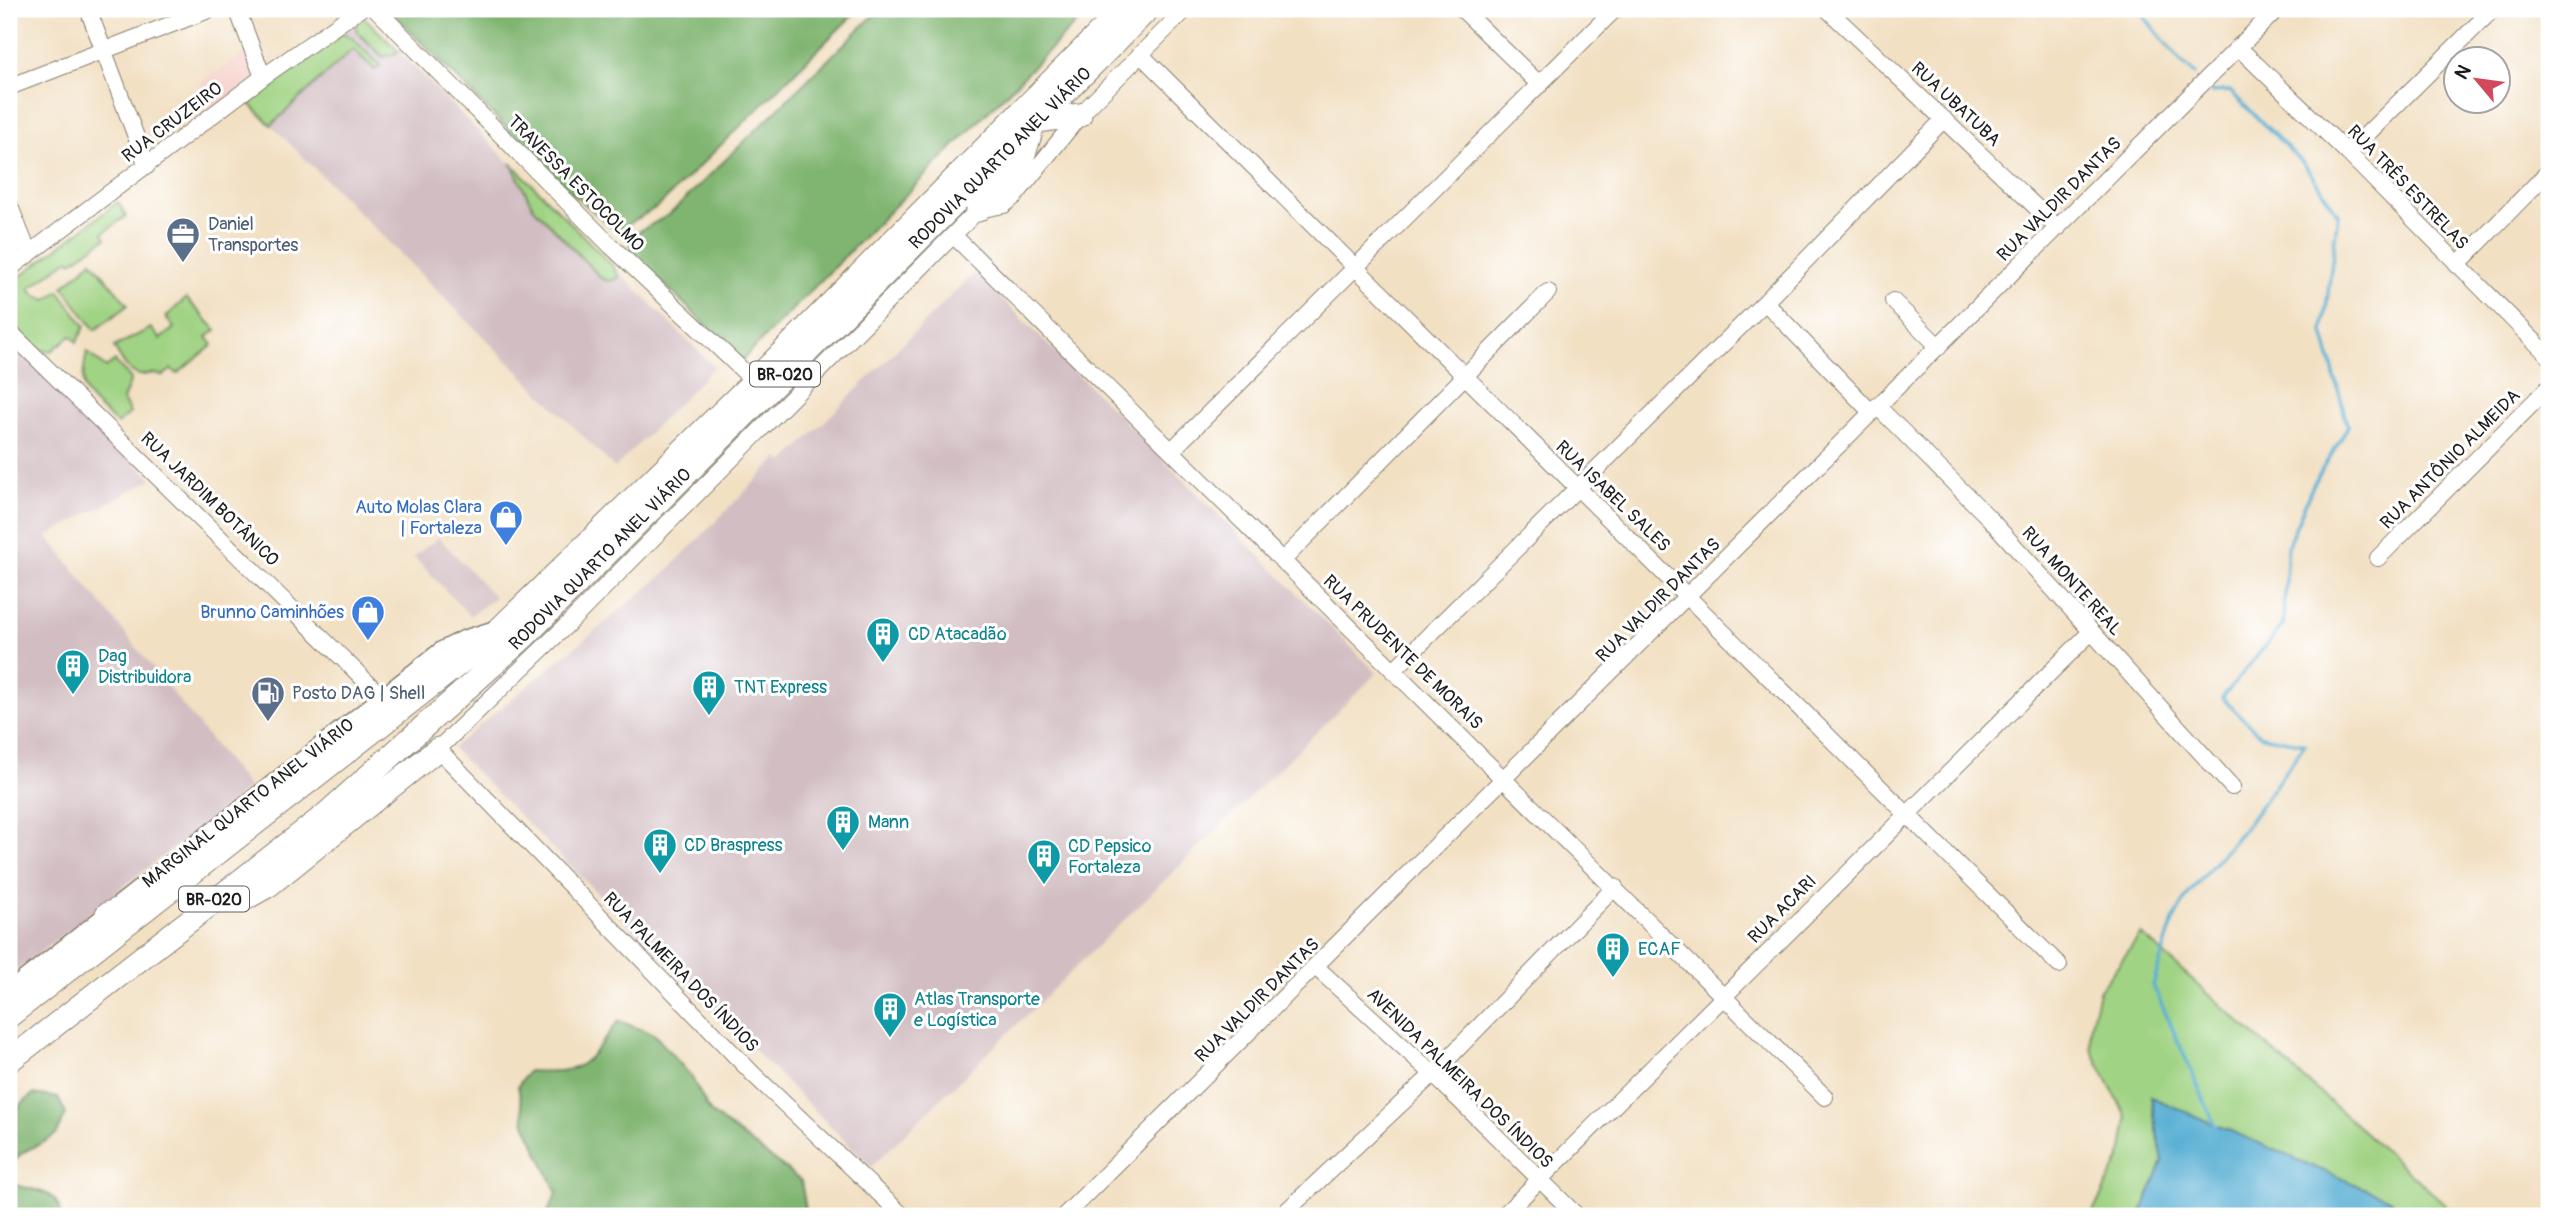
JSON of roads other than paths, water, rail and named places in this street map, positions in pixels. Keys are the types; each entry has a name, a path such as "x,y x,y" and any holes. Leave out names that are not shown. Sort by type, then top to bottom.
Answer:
{"highway":[{"name":"RODOVIA QUARTO ANEL VIÁRIO","path":"9,1016 184,879 390,705 497,630 754,381 1122,9"},
{"name":"RODOVIA QUARTO ANEL VIÁRIO","path":"9,1061 216,897 325,815 524,637 1148,9"},
{"path":"978,210 1020,167 1035,124 1080,115"},
{"path":"390,705 418,734"},
{"path":"216,897 246,898 269,885 438,749"},
{"path":"107,914 184,879"}],"main road":[{"name":"MARGINAL QUARTO ANEL VIÁRIO","path":"9,993 107,914 390,705"}],"street":[{"path":"88,9 147,166"},
{"path":"9,87 211,9"},
{"path":"237,9 263,77"},
{"name":"RUA CRUZEIRO","path":"9,269 263,77 360,9"},
{"name":"TRAVESSA ESTOCOLMO","path":"376,9 611,246 754,381"},
{"path":"438,749 569,623 978,210 992,210 1014,196 1080,115 1185,9"},
{"path":"1462,9 1540,85"},
{"path":"1172,450 1615,9"},
{"name":"RUA VALDIR DANTAS","path":"1064,1216 1317,968 2277,9"},
{"path":"2348,153 2493,9"},
{"name":"RUA UBATUBA","path":"1835,11 2059,228"},
{"name":"RUA TRÊS ESTRELAS","path":"2238,47 2348,153 2549,356"},
{"name":"RUA ISABEL SALES","path":"1140,54 2059,965"},
{"path":"1393,671 1765,302 1944,119"},
{"path":"2457,265 2549,171"},
{"path":"10,209 29,254"},
{"name":"RUA PRUDENTE DE MORAIS","path":"953,235 1825,1097"},
{"path":"1282,561 1548,292"},
{"path":"1893,301 1939,347"},
{"name":"RUA MONTE REAL","path":"1765,302 1989,518 2232,787"},
{"name":"RUA JARDIM BOTÂNICO","path":"9,331 390,705"},
{"name":"RUA ANTÔNIO ALMEIDA","path":"2378,558 2549,387"},
{"name":"RUA ACARI","path":"1503,1216 2091,632"},
{"name":"RUA PALMEIRA DOS ÍNDIOS","path":"438,749 753,1074 903,1216"},
{"path":"1280,1216 1433,1074 1615,887"},
{"name":"AVENIDA PALMEIRA DOS ÍNDIOS","path":"1317,968 1433,1074 1577,1216"}],"water":[{"path":"2151,1097 2392,1200 2396,1215 2140,1216 2163,1162"}],"waterway":[{"path":"2138,9 2181,62 2195,74"},
{"path":"2211,92 2230,91 2304,164 2338,214 2323,332 2348,427 2313,485 2288,545 2283,625 2222,698 2261,736 2305,744 2247,825 2189,893 2173,921 2153,985 2216,1127"}],"place":[{"name":"Daniel Transportes","path":"183,264"},
{"name":"Auto Molas Clara | Fortaleza","path":"506,547"},
{"name":"Brunno Caminhões","path":"368,642"},
{"name":"CD Atacadão","path":"883,664"},
{"name":"Dag Distribuidora","path":"73,696"},
{"name":"TNT Express","path":"709,717"},
{"name":"Posto DAG | Shell","path":"268,723"},
{"name":"Mann","path":"843,852"},
{"name":"CD Braspress","path":"660,875"},
{"name":"CD Pepsico Fortaleza","path":"1044,886"},
{"name":"ECAF","path":"1613,979"},
{"name":"Atlas Transporte e Logística","path":"890,1039"}]}
